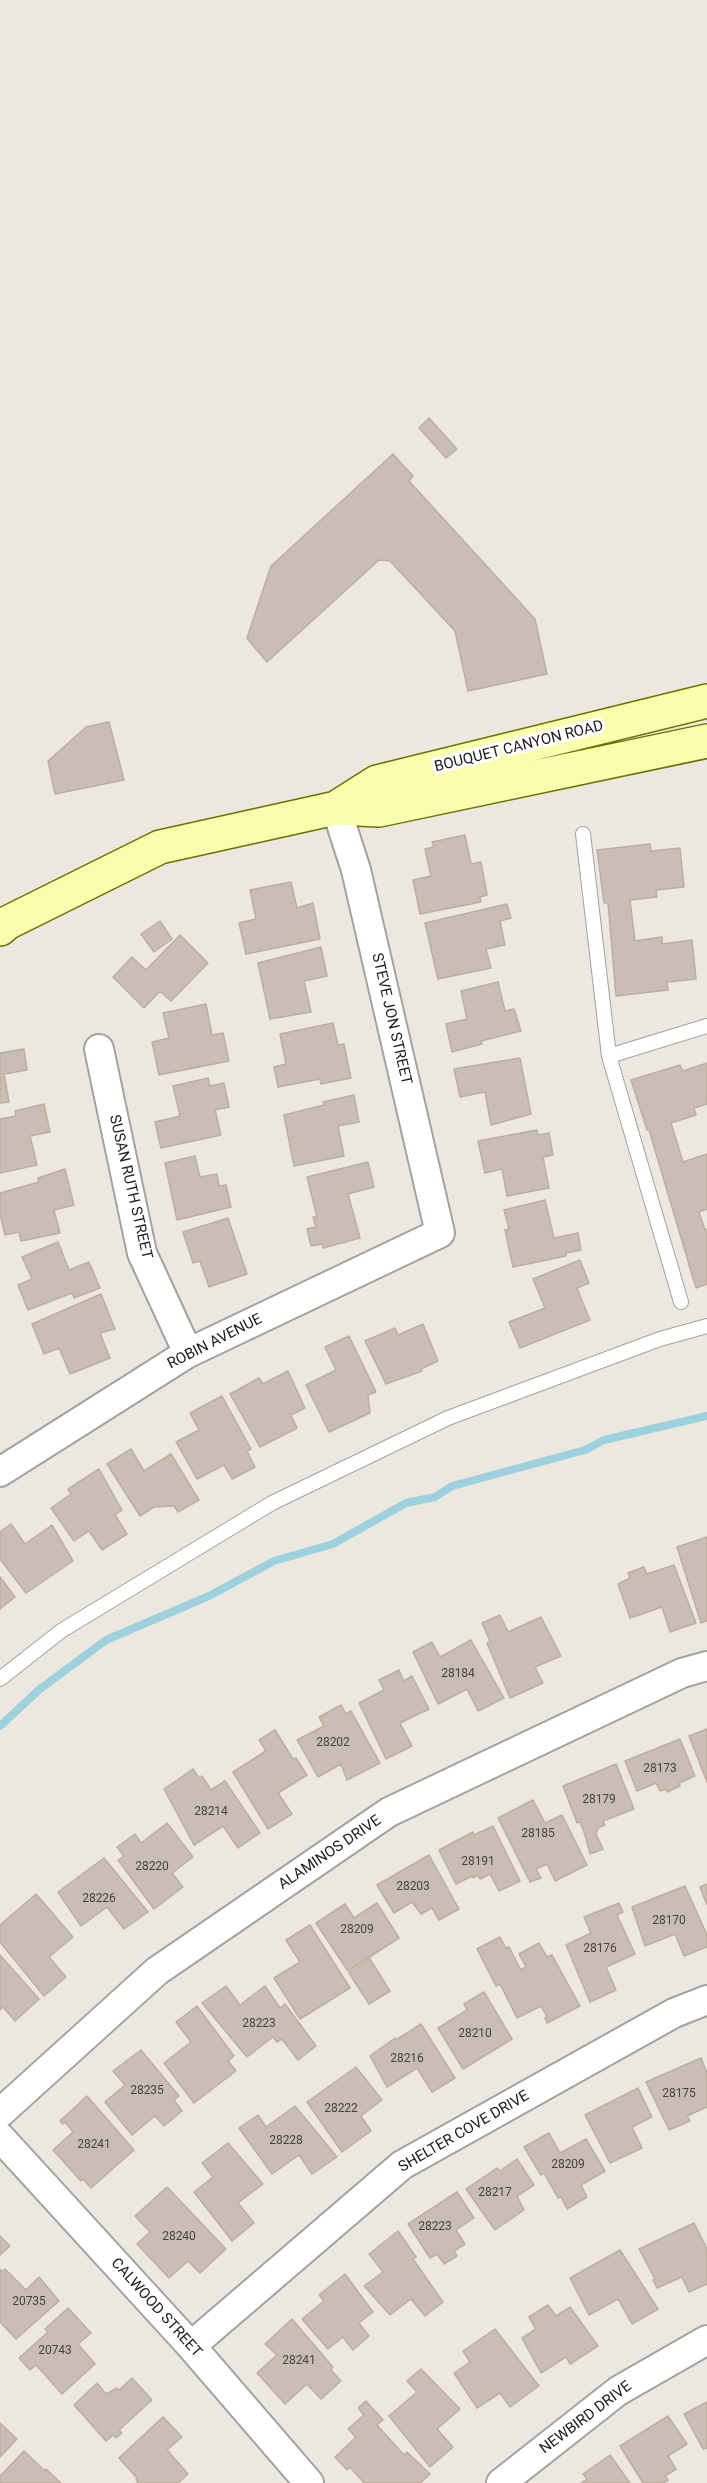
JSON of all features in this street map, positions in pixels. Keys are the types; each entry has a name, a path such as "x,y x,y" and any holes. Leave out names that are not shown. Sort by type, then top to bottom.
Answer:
{"main road":[{"name":"BOUQUET CANYON ROAD","path":"336,808 377,782 707,701"},
{"name":"BOUQUET CANYON ROAD","path":"0,929 7,923 160,847 336,808 379,810 707,741"}],"street":[{"name":"STEVE JON STREET","path":"336,808 356,870 440,1233"},
{"name":"SUSAN RUTH STREET","path":"99,1049 142,1253 188,1353"},
{"name":"ROBIN AVENUE","path":"0,1472 188,1353 440,1233"},
{"name":"ALAMINOS DRIVE","path":"0,2114 157,1971 389,1812 682,1673 707,1666"},
{"name":"SHELTER COVE DRIVE","path":"191,2346 402,2165 674,2013 707,2000"},
{"name":"CALWOOD STREET","path":"0,2137 191,2346 309,2483"},
{"name":"NEWBIRD DRIVE","path":"501,2483 618,2391 707,2340"}],"lane":[{"path":"583,834 609,1056 681,1302"},
{"path":"609,1056 707,1026"},
{"path":"0,1679 61,1631 272,1503 448,1418 660,1339 707,1326"}],"building":[{"path":"429,418 457,449 446,458 419,428"},
{"path":"393,454 413,476 409,481 535,619 547,674 468,691 455,631 390,561 379,560 267,662 247,638 271,566"},
{"path":"109,722 124,780 55,794 48,761 86,727"},
{"path":"465,835 471,864 481,862 487,895 480,897 481,902 420,914 413,880 431,876 425,849 434,847 432,842"},
{"path":"650,844 651,851 680,848 684,887 656,890 657,897 630,900 635,941 662,937 662,944 692,940 696,979 667,982 668,990 616,996 608,903 604,903 597,850"},
{"path":"291,882 297,908 313,903 320,939 246,954 239,923 256,919 250,890"},
{"path":"507,904 511,918 500,921 505,945 486,949 491,968 438,979 425,923"},
{"path":"160,921 172,939 154,952 141,934"},
{"path":"180,935 208,963 171,1001 160,991 144,1008 113,977 132,957 146,970"},
{"path":"321,947 327,976 304,981 311,1012 270,1019 258,963"},
{"path":"498,982 505,1011 514,1009 521,1031 481,1041 482,1044 452,1052 446,1024 467,1019 461,991"},
{"path":"206,1004 212,1035 223,1033 229,1061 159,1075 152,1042 169,1038 163,1013"},
{"path":"333,1023 338,1045 344,1044 351,1078 321,1084 320,1079 278,1087 274,1067 286,1064 280,1034"},
{"path":"24,1049 27,1070 4,1074 9,1102 0,1103 0,1053"},
{"path":"520,1058 531,1114 491,1125 485,1092 460,1097 454,1069"},
{"path":"707,1063 707,1104 694,1108 696,1115 671,1123 683,1162 707,1154 707,1209 699,1212 705,1230 707,1229 707,1284 696,1288 649,1130 647,1130 631,1080 680,1065 683,1071"},
{"path":"208,1078 210,1086 224,1083 229,1107 215,1110 221,1135 161,1148 155,1122 180,1116 173,1086"},
{"path":"354,1095 359,1122 338,1126 344,1156 294,1166 284,1115"},
{"path":"44,1104 50,1132 30,1136 37,1165 0,1173 0,1119 16,1116 15,1111"},
{"path":"537,1130 538,1135 549,1133 553,1155 543,1157 549,1188 507,1196 502,1169 485,1173 478,1141"},
{"path":"195,1156 200,1177 217,1174 219,1186 226,1185 231,1207 177,1220 165,1163"},
{"path":"368,1162 374,1187 348,1194 360,1238 323,1248 322,1244 311,1246 307,1229 316,1227 313,1217 317,1217 307,1177"},
{"path":"65,1169 74,1205 54,1210 60,1233 21,1241 19,1232 5,1235 0,1214 0,1193 39,1182 38,1178"},
{"path":"545,1200 554,1238 578,1233 581,1250 566,1253 566,1256 513,1267 505,1230 509,1229 504,1210"},
{"path":"228,1218 247,1274 209,1287 200,1261 193,1263 183,1232"},
{"path":"58,1242 69,1270 89,1262 100,1288 74,1298 72,1293 28,1310 18,1285 32,1279 22,1257"},
{"path":"580,1260 589,1283 577,1288 590,1320 520,1348 509,1322 545,1308 533,1279"},
{"path":"101,1294 115,1329 100,1333 110,1358 70,1374 59,1348 44,1354 32,1324"},
{"path":"423,1324 438,1361 421,1369 422,1371 386,1384 365,1341 395,1328 398,1335"},
{"path":"349,1336 376,1392 368,1395 370,1413 329,1432 306,1385 336,1370 325,1347"},
{"path":"288,1371 305,1408 291,1415 297,1428 260,1447 230,1394 259,1378 263,1384"},
{"path":"222,1396 251,1449 247,1451 255,1467 232,1479 224,1465 197,1479 176,1442 199,1430 190,1413"},
{"path":"131,1449 144,1471 171,1454 199,1500 178,1512 174,1506 154,1507 140,1516 107,1464"},
{"path":"99,1469 122,1510 115,1515 127,1534 102,1550 89,1531 74,1541 51,1508 71,1494 68,1489"},
{"path":"11,1524 25,1544 52,1525 73,1561 26,1593 0,1559 0,1532"},
{"path":"707,1537 707,1621 701,1623 677,1547"},
{"path":"674,1565 696,1623 670,1632 662,1607 630,1618 618,1584 630,1578 628,1573 644,1567 647,1574"},
{"path":"0,1577 15,1597 0,1609"},
{"path":"500,1615 508,1632 541,1617 561,1656 535,1667 543,1683 510,1698 487,1643 490,1641 482,1623"},
{"path":"471,1640 504,1698 478,1711 467,1689 438,1704 413,1652 432,1642 440,1657"},
{"path":"399,1670 404,1681 412,1676 429,1709 400,1723 412,1746 386,1759 359,1703 384,1690 379,1680"},
{"path":"341,1705 346,1714 351,1711 380,1763 347,1780 341,1764 318,1777 297,1740 324,1726 319,1717"},
{"path":"707,1729 707,1782 689,1736"},
{"path":"275,1730 293,1759 296,1758 307,1775 278,1793 292,1814 268,1829 233,1772 266,1751 259,1740"},
{"path":"680,1739 695,1776 679,1783 680,1786 667,1792 666,1789 660,1791 656,1783 637,1791 625,1761"},
{"path":"616,1764 634,1809 603,1821 605,1825 598,1828 596,1834 603,1849 590,1854 584,1832 580,1822 577,1823 563,1786"},
{"path":"193,1769 199,1778 202,1776 211,1790 225,1781 260,1833 238,1848 223,1826 194,1845 164,1789"},
{"path":"533,1800 545,1823 562,1815 587,1865 555,1881 547,1864 536,1869 541,1878 530,1882 498,1818"},
{"path":"167,1823 193,1857 172,1873 183,1887 154,1909 118,1860 124,1856 117,1847 135,1834 141,1843"},
{"path":"493,1826 520,1881 499,1891 490,1874 480,1879 478,1875 473,1878 472,1876 456,1884 439,1850 473,1832 474,1835"},
{"path":"429,1855 459,1909 439,1920 432,1908 421,1914 412,1902 394,1913 377,1885"},
{"path":"104,1858 148,1912 124,1929 107,1907 81,1926 58,1892"},
{"path":"707,1884 707,1905 700,1887"},
{"path":"685,1886 707,1935 707,1947 684,1956 675,1934 645,1946 632,1907"},
{"path":"36,1894 73,1937 49,1957 66,1977 44,1996 0,1942 0,1925"},
{"path":"377,1903 399,1938 348,1971 316,1923 345,1904 354,1918"},
{"path":"619,1903 623,1912 617,1915 635,1954 606,1967 616,1990 590,2002 566,1945 591,1933 584,1917"},
{"path":"310,1925 350,1988 300,2019 274,1978 300,1962 286,1940"},
{"path":"500,1937 506,1948 509,1947 521,1970 526,1967 519,1954 539,1943 547,1957 552,1955 580,2006 547,2023 545,2018 547,2017 541,2006 517,2018 500,1984 496,1986 477,1949"},
{"path":"0,1955 39,1999 15,2021 3,2007 0,2010"},
{"path":"370,1959 390,1991 369,2004 349,1973"},
{"path":"226,1986 240,2005 265,1986 280,2008 285,2004 316,2046 298,2060 282,2039 277,2042 273,2037 247,2057 202,2003"},
{"path":"484,1992 512,2039 463,2069 438,2028 467,2010 464,2004"},
{"path":"197,2006 234,2056 228,2061 236,2071 194,2103 164,2063 191,2042 176,2022"},
{"path":"421,2024 455,2078 432,2092 417,2068 387,2087 370,2056 395,2038 396,2040"},
{"path":"141,2050 179,2096 174,2100 182,2111 164,2126 155,2116 132,2135 105,2102 125,2085 113,2071"},
{"path":"701,2058 707,2073 707,2107 687,2116 690,2121 669,2130 646,2082"},
{"path":"356,2067 382,2100 361,2116 371,2131 342,2152 307,2102"},
{"path":"638,2088 652,2117 632,2127 642,2148 610,2163 585,2115"},
{"path":"87,2096 134,2150 91,2188 83,2179 81,2181 53,2150 73,2132 65,2122 63,2124 60,2121"},
{"path":"295,2106 337,2157 312,2174 299,2155 272,2174 239,2128 258,2115 266,2127"},
{"path":"549,2133 560,2153 586,2139 605,2171 581,2185 587,2197 567,2209 544,2173 541,2175 524,2147"},
{"path":"228,2143 263,2184 238,2203 254,2223 232,2241 194,2192 213,2177 202,2163"},
{"path":"517,2159 534,2185 517,2196 524,2210 495,2230 466,2189 497,2168 500,2171"},
{"path":"167,2187 226,2249 200,2273 188,2261 169,2278 137,2244 150,2232 135,2216"},
{"path":"457,2192 474,2218 456,2230 465,2244 454,2251 457,2256 444,2264 437,2254 430,2258 408,2224"},
{"path":"694,2223 707,2249 707,2284 689,2292 682,2277 657,2288 653,2280 655,2279 639,2249"},
{"path":"398,2231 416,2257 413,2259 443,2302 425,2316 411,2299 390,2315 364,2286 383,2272 369,2254"},
{"path":"0,2236 10,2246 0,2255"},
{"path":"620,2250 658,2309 632,2324 618,2299 589,2315 570,2278"},
{"path":"0,2269 2,2272 5,2269 26,2290 39,2277 59,2301 16,2339 0,2322"},
{"path":"345,2274 373,2312 359,2323 369,2336 353,2350 343,2337 328,2349 302,2319 324,2301 319,2295"},
{"path":"548,2305 556,2316 570,2307 598,2346 570,2364 566,2357 541,2373 522,2338 536,2329 529,2317"},
{"path":"68,2308 91,2333 78,2344 95,2364 62,2394 36,2365 30,2370 19,2358 48,2332 45,2329"},
{"path":"292,2319 333,2367 331,2370 341,2381 321,2399 307,2384 285,2404 257,2373 277,2355 265,2344"},
{"path":"495,2329 539,2386 510,2407 500,2393 477,2408 454,2373 470,2362 463,2351"},
{"path":"421,2369 460,2409 437,2429 453,2447 430,2467 389,2416 417,2392 407,2381"},
{"path":"132,2378 152,2400 119,2430 122,2433 116,2438 113,2435 106,2441 74,2405 97,2383 106,2394 117,2388 119,2390"},
{"path":"366,2401 383,2420 377,2425 404,2455 407,2452 430,2474 420,2483 364,2483 350,2467 347,2470 335,2457 356,2437 348,2429 364,2415 358,2408"},
{"path":"707,2402 707,2448 703,2449 684,2414"},
{"path":"668,2416 687,2444 668,2456 676,2469 665,2476 668,2480 663,2483 643,2483 620,2446"},
{"path":"163,2417 182,2437 167,2450 188,2474 178,2483 138,2483 137,2478 119,2458"},
{"path":"0,2423 17,2439 0,2457"},
{"path":"24,2451 61,2483 0,2483 0,2476"},
{"path":"610,2455 630,2483 581,2483 587,2479 583,2474"}],"waterway":[{"path":"0,1726 40,1689 106,1640 209,1596 274,1561 333,1544 406,1503 435,1497 452,1486 585,1450 604,1440 707,1416"}]}
